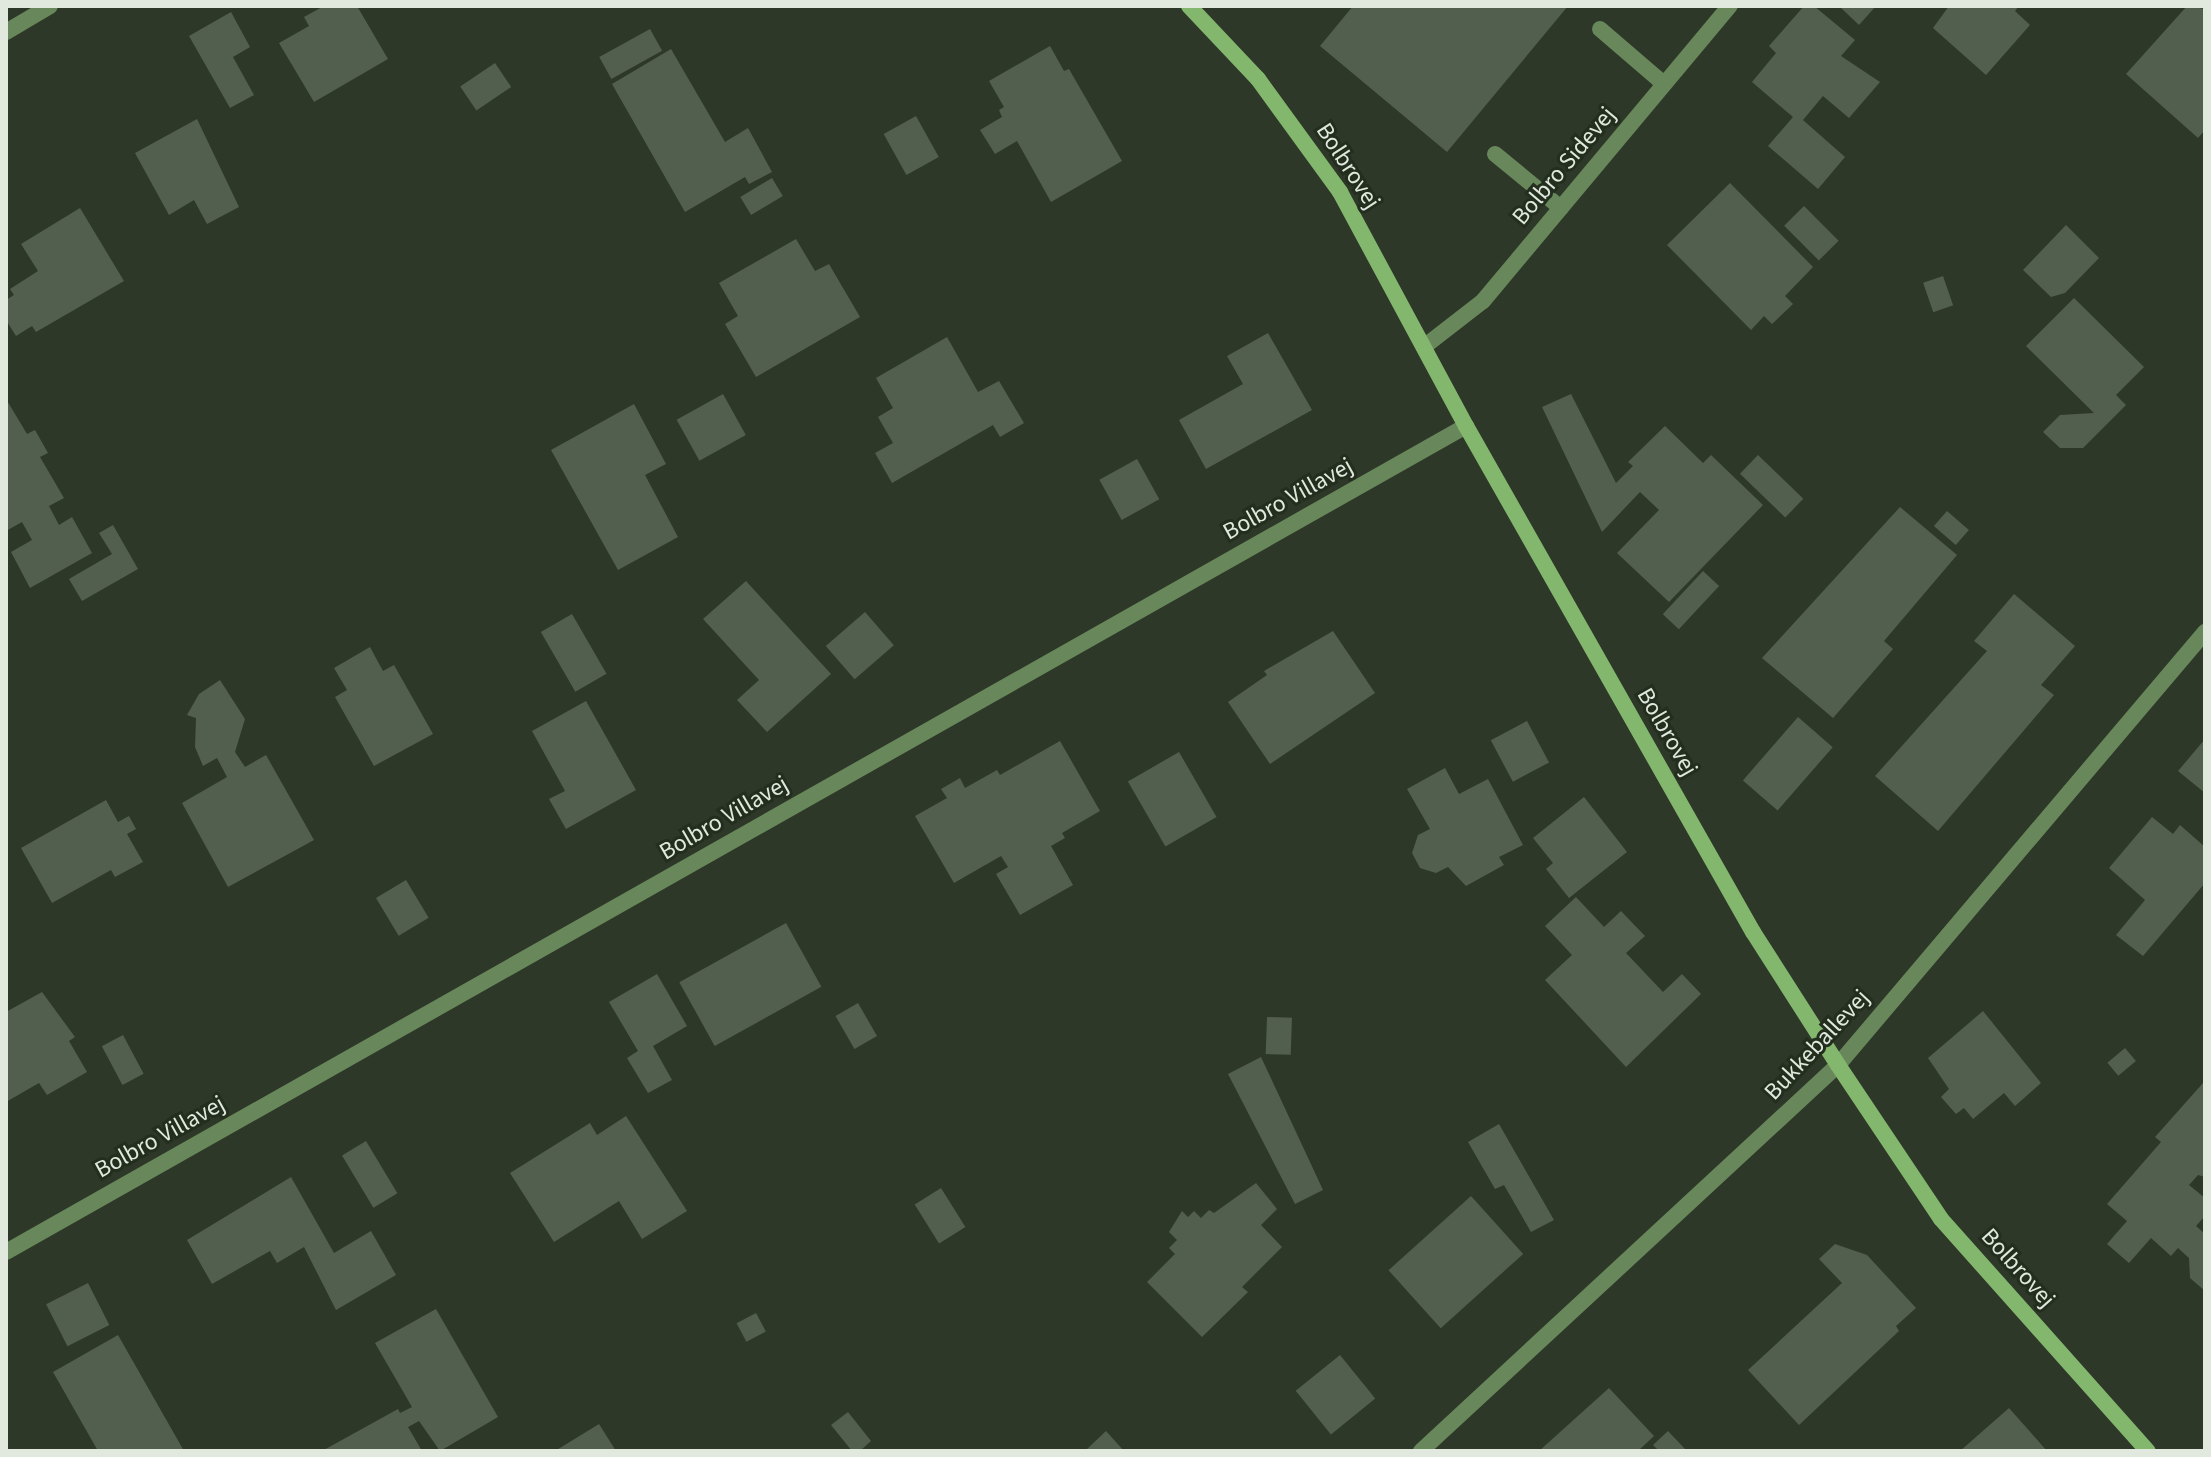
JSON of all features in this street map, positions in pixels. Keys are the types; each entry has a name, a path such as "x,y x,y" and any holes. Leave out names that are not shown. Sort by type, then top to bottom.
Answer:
{"street":[{"path":"6,32 50,6"},
{"name":"Bolbrovej","path":"1189,6 1258,79 1340,192 1466,426 1753,932 1838,1065 1941,1219 2148,1451"},
{"name":"Bolbro Sidevej","path":"1425,346 1483,301 1730,6"},
{"path":"1600,29 1664,84"},
{"path":"1495,154 1561,208"},
{"name":"Bolbro Villavej","path":"6,1252 1466,426"},
{"name":"Bukkeballevej","path":"1421,1451 1838,1065 2205,632"}],"building":[{"path":"324,6 357,6 388,59 314,102 279,43 309,26 304,17"},
{"path":"1353,6 1568,6 1447,152 1320,46"},
{"path":"1804,6 1814,6 1855,40 1841,56 1880,82 1849,118 1823,96 1803,120 1845,157 1818,189 1768,146 1793,117 1752,82 1776,53 1769,46"},
{"path":"1839,6 1876,6 1859,25"},
{"path":"1949,6 2019,6 2015,11 2030,25 1986,75 1933,28"},
{"path":"2187,6 2205,9 2205,130 2198,138 2126,74"},
{"path":"231,12 250,47 233,57 254,95 230,108 189,36"},
{"path":"650,29 662,51 611,79 599,57"},
{"path":"1050,46 1064,71 1069,69 1122,161 1051,202 1017,141 995,154 980,130 1002,117 999,110 1004,107 989,81"},
{"path":"671,49 725,142 748,128 772,172 749,184 745,177 685,212 612,84"},
{"path":"495,63 511,87 476,111 460,86"},
{"path":"916,116 939,157 906,175 884,134"},
{"path":"197,119 239,207 207,224 194,200 169,215 135,153"},
{"path":"772,178 783,196 751,215 740,197"},
{"path":"1730,183 1813,267 1785,296 1793,304 1772,324 1764,316 1751,330 1667,245"},
{"path":"1804,206 1839,241 1819,260 1784,226"},
{"path":"80,208 124,281 36,332 32,326 16,336 6,320 6,300 14,295 10,289 38,271 21,244"},
{"path":"2066,225 2099,258 2065,293 2051,297 2023,270"},
{"path":"796,239 815,271 829,264 860,317 756,377 725,324 738,316 719,283"},
{"path":"1943,276 1953,305 1933,312 1923,283"},
{"path":"2074,298 2144,367 2116,395 2126,405 2083,448 2060,448 2043,432 2060,415 2094,413 2026,346"},
{"path":"1268,333 1312,410 1206,469 1179,420 1243,384 1227,356"},
{"path":"947,337 978,392 999,381 1024,423 1000,437 993,425 892,483 875,453 893,443 878,417 893,408 876,378"},
{"path":"723,394 746,435 699,461 677,420"},
{"path":"1571,394 1616,483 1633,466 1628,462 1665,426 1703,463 1711,455 1763,505 1669,602 1617,553 1659,510 1640,492 1602,532 1542,407"},
{"path":"6,399 27,434 35,430 48,453 40,457 64,498 49,506 59,525 72,517 92,553 30,588 11,552 32,540 22,522 6,531"},
{"path":"634,404 666,464 645,475 678,537 618,570 551,450"},
{"path":"1758,455 1803,499 1785,517 1740,474"},
{"path":"1137,459 1159,499 1122,520 1099,480"},
{"path":"1900,507 1957,555 1884,641 1893,649 1833,718 1762,658"},
{"path":"1947,511 1969,530 1956,545 1934,526"},
{"path":"113,525 138,569 82,601 69,579 112,554 99,533"},
{"path":"1703,571 1719,586 1679,629 1663,614"},
{"path":"746,581 831,674 767,732 737,700 759,680 703,619"},
{"path":"2014,594 2075,646 2041,685 2054,695 1938,831 1875,776 1987,651 1974,641"},
{"path":"865,612 894,645 855,679 826,646"},
{"path":"572,614 606,674 575,692 541,632"},
{"path":"1333,631 1375,693 1270,764 1228,702 1267,675 1264,671"},
{"path":"370,647 383,671 394,665 433,734 374,766 335,697 347,690 334,668"},
{"path":"220,680 245,719 235,752 245,767 266,755 314,840 228,887 182,803 227,777 217,758 203,766 195,747 196,718 187,715 199,694"},
{"path":"586,701 636,790 566,829 549,799 565,791 532,731"},
{"path":"1798,717 1833,747 1778,811 1743,780"},
{"path":"1527,721 1549,762 1513,782 1491,740"},
{"path":"2205,739 2205,793 2178,771"},
{"path":"1060,741 1100,811 1062,833 1065,838 1051,846 1073,885 1020,915 996,874 1008,867 1001,856 954,883 915,816 947,798 941,789 960,778 965,788 997,770 1000,775"},
{"path":"1179,752 1216,817 1165,846 1128,782"},
{"path":"1445,768 1459,794 1488,779 1523,845 1499,857 1504,865 1466,886 1448,867 1436,873 1420,868 1412,853 1418,835 1430,829 1407,789"},
{"path":"1584,797 1627,852 1569,898 1546,869 1553,863 1533,838"},
{"path":"106,800 118,822 129,816 136,829 127,834 143,862 115,877 111,870 52,903 21,848"},
{"path":"2152,817 2173,834 2180,825 2205,847 2205,883 2143,956 2116,935 2145,900 2109,868"},
{"path":"406,880 429,918 399,936 376,898"},
{"path":"1576,897 1604,927 1621,911 1645,936 1626,953 1663,992 1682,974 1701,994 1626,1067 1545,980 1572,955 1545,926"},
{"path":"786,923 821,987 715,1046 679,982"},
{"path":"657,974 687,1026 653,1046 672,1080 648,1093 627,1058 638,1051 609,1002"},
{"path":"42,992 75,1037 69,1041 87,1072 47,1095 39,1083 6,1102 6,1012"},
{"path":"858,1003 877,1036 854,1049 835,1016"},
{"path":"1983,1011 2041,1083 2015,1106 2004,1093 1973,1119 1964,1108 1956,1114 1941,1097 1949,1089 1928,1058"},
{"path":"1267,1017 1292,1018 1291,1055 1266,1054"},
{"path":"123,1035 144,1074 122,1085 102,1046"},
{"path":"2125,1048 2136,1061 2118,1076 2107,1063"},
{"path":"1261,1057 1323,1190 1295,1204 1228,1074"},
{"path":"2203,1083 2205,1177 2198,1175 2189,1185 2205,1198 2205,1216 2196,1226 2205,1234 2205,1291 2190,1278 2189,1258 2178,1248 2171,1256 2151,1238 2129,1263 2107,1244 2127,1221 2107,1204 2161,1142 2155,1137"},
{"path":"626,1116 687,1211 642,1239 619,1201 554,1242 510,1173 590,1123 597,1135"},
{"path":"1499,1124 1554,1220 1531,1232 1504,1185 1495,1189 1468,1142"},
{"path":"366,1141 397,1193 373,1208 342,1155"},
{"path":"291,1177 334,1253 371,1231 396,1275 336,1310 304,1247 277,1263 270,1251 212,1284 187,1240"},
{"path":"1256,1183 1277,1209 1261,1225 1282,1247 1242,1287 1248,1292 1202,1337 1147,1282 1175,1254 1169,1248 1177,1240 1169,1232 1182,1211 1188,1217 1194,1211 1201,1218 1209,1210 1214,1213"},
{"path":"941,1188 965,1227 939,1243 915,1204"},
{"path":"1471,1196 1523,1254 1441,1328 1389,1270"},
{"path":"1835,1244 1867,1255 1916,1308 1896,1326 1899,1331 1799,1425 1748,1370 1842,1283 1819,1259"},
{"path":"88,1283 109,1325 67,1346 46,1304"},
{"path":"436,1309 498,1417 440,1451 419,1421 408,1427 422,1451 322,1451 398,1409 400,1413 412,1407 375,1343"},
{"path":"756,1313 766,1332 746,1342 737,1323"},
{"path":"118,1335 184,1451 98,1451 53,1372"},
{"path":"1340,1355 1375,1399 1331,1434 1296,1391"},
{"path":"1609,1388 1654,1436 1638,1451 1539,1451"},
{"path":"2009,1408 2047,1451 1960,1451"},
{"path":"848,1412 871,1441 860,1451 852,1451 831,1425"},
{"path":"599,1424 616,1451 555,1451"},
{"path":"1106,1431 1124,1451 1085,1451"},
{"path":"1668,1431 1687,1451 1659,1451 1653,1445"}]}
